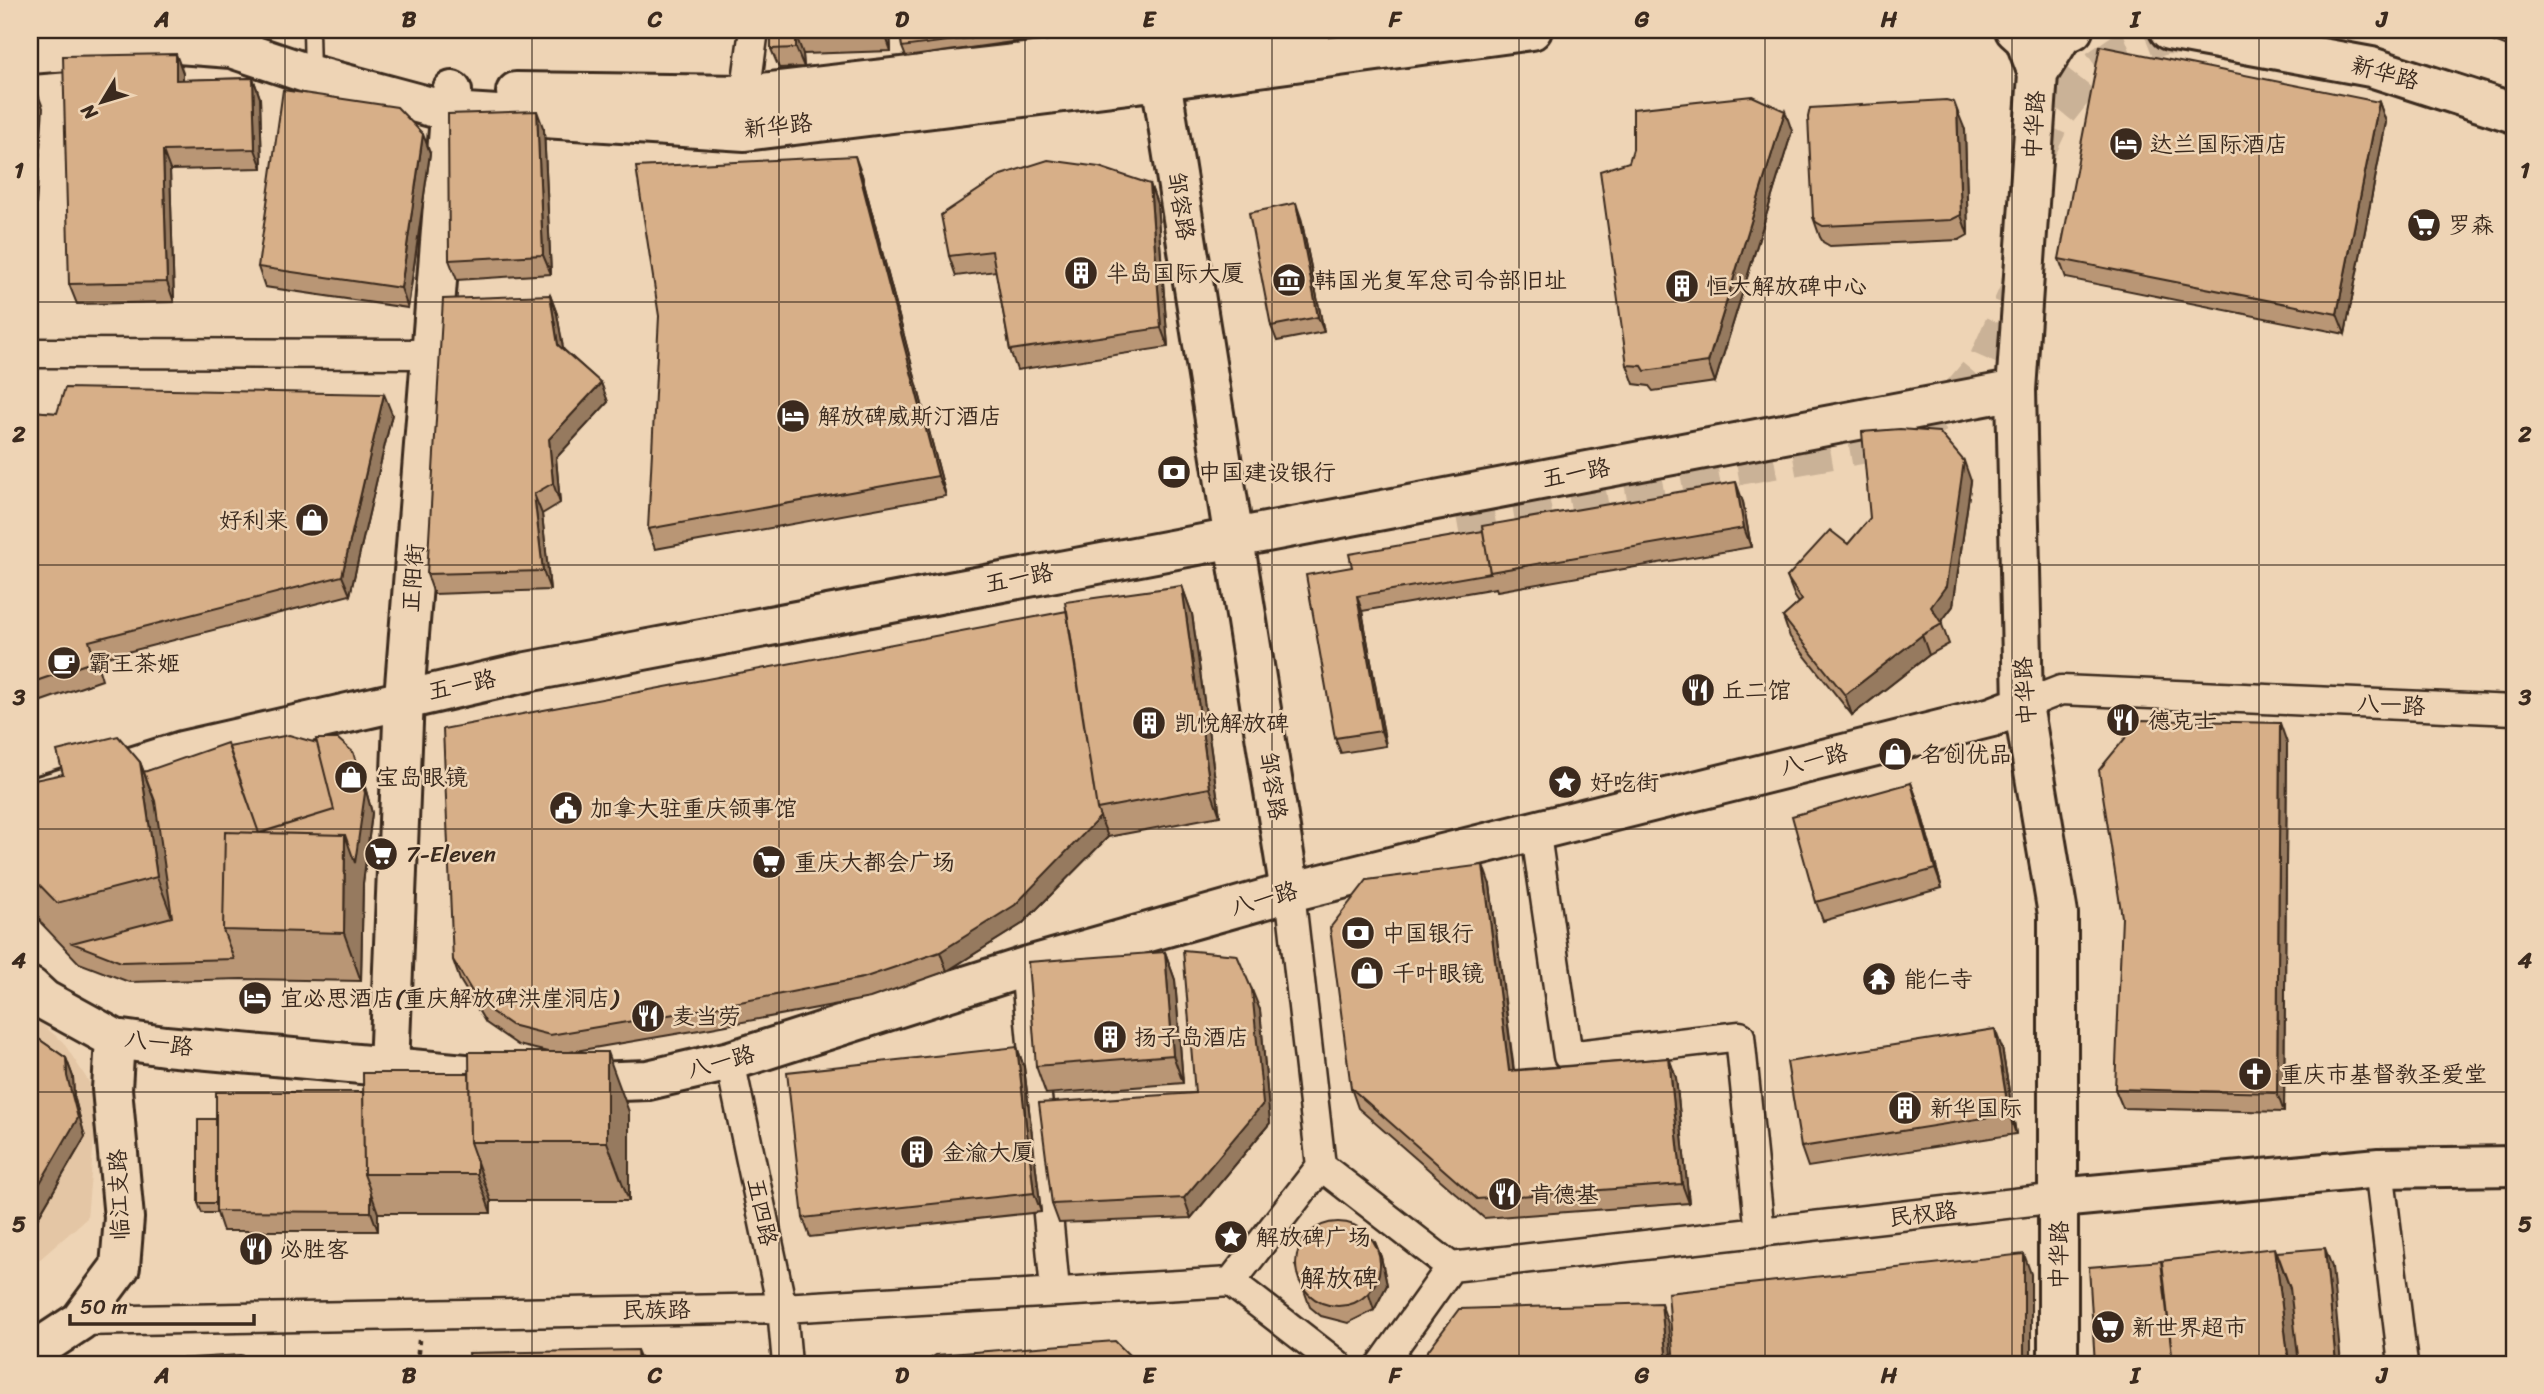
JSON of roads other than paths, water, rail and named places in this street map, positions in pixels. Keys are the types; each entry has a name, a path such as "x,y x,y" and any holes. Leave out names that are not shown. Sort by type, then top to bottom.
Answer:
{"street":[{"path":"30,34 75,30"},
{"name":"新华路","path":"241,30 451,102 745,131 1159,53 1311,30"},
{"path":"745,95 754,30"},
{"name":"新华路","path":"451,102 745,95 1159,53 1532,30"},
{"path":"2015,30 2025,39 2038,74"},
{"name":"中华路","path":"2058,1364 2058,914 2023,705 2016,390 2038,74 2062,35 2073,30"},
{"name":"新华路","path":"2169,30 2371,67 2514,113"},
{"name":"新华路","path":"30,54 165,43 312,53"},
{"name":"邹容路","path":"1159,53 1232,538 1290,892 1321,1166"},
{"name":"正阳街","path":"389,1067 404,698 429,354 451,102"},
{"path":"30,354 429,354"},
{"name":"五一路","path":"30,799 182,751 540,669 2016,390"},
{"name":"八一路","path":"30,987 44,1000 116,1039 564,1083 648,1080 730,1061 1025,967 1290,892 1535,828 1992,717 2061,690 2514,710"},
{"path":"1535,828 1567,1056 1740,1036 1760,1233"},
{"path":"1025,967 1055,1290"},
{"name":"临江支路","path":"30,1354 80,1321 120,1267 124,1218 112,1089 116,1039"},
{"name":"五四路","path":"730,1061 782,1308 787,1364"},
{"path":"1336,1364 1231,1282 1321,1166 1451,1267 1382,1364"},
{"name":"民权路","path":"1451,1267 2059,1198 2379,1168 2514,1166"},
{"path":"2379,1168 2403,1364"},
{"name":"民族路","path":"80,1321 782,1308 1055,1290 1231,1282"}],"tunnel":[{"path":"2032,160 2052,118 2084,78 2123,51 2164,35 2204,37"},
{"path":"1456,515 1895,439 1950,407 1987,363 2021,286"}],"place":[{"name":"达兰国际酒店","path":"2126,144"},
{"name":"罗森","path":"2424,225"},
{"name":"半岛国际大厦","path":"1081,273"},
{"name":"韩国光复军总司令部旧址","path":"1289,280"},
{"name":"恒大解放碑中心","path":"1682,286"},
{"name":"解放碑威斯汀酒店","path":"793,416"},
{"name":"中国建设银行","path":"1174,472"},
{"name":"好利来","path":"312,520"},
{"name":"霸王茶姬","path":"64,663"},
{"name":"丘二馆","path":"1698,690"},
{"name":"德克士","path":"2123,720"},
{"name":"凯悦解放碑","path":"1149,723"},
{"name":"名创优品","path":"1895,754"},
{"name":"宝岛眼镜","path":"351,777"},
{"name":"好吃街","path":"1565,782"},
{"name":"加拿大驻重庆领事馆","path":"566,808"},
{"name":"7-Eleven","path":"381,854"},
{"name":"重庆大都会广场","path":"769,862"},
{"name":"中国银行","path":"1358,933"},
{"name":"千叶眼镜","path":"1367,973"},
{"name":"能仁寺","path":"1879,979"},
{"name":"宜必思酒店(重庆解放碑洪崖洞店)","path":"255,998"},
{"name":"麦当劳","path":"648,1016"},
{"name":"扬子岛酒店","path":"1110,1037"},
{"name":"重庆市基督教圣爱堂","path":"2255,1074"},
{"name":"新华国际","path":"1905,1108"},
{"name":"金渝大厦","path":"917,1152"},
{"name":"肯德基","path":"1505,1194"},
{"name":"解放碑广场","path":"1231,1237"},
{"name":"必胜客","path":"256,1249"},
{"name":"新世界超市","path":"2108,1327"}],"district":[{"name":"解放碑","path":"1339,1278"}]}
